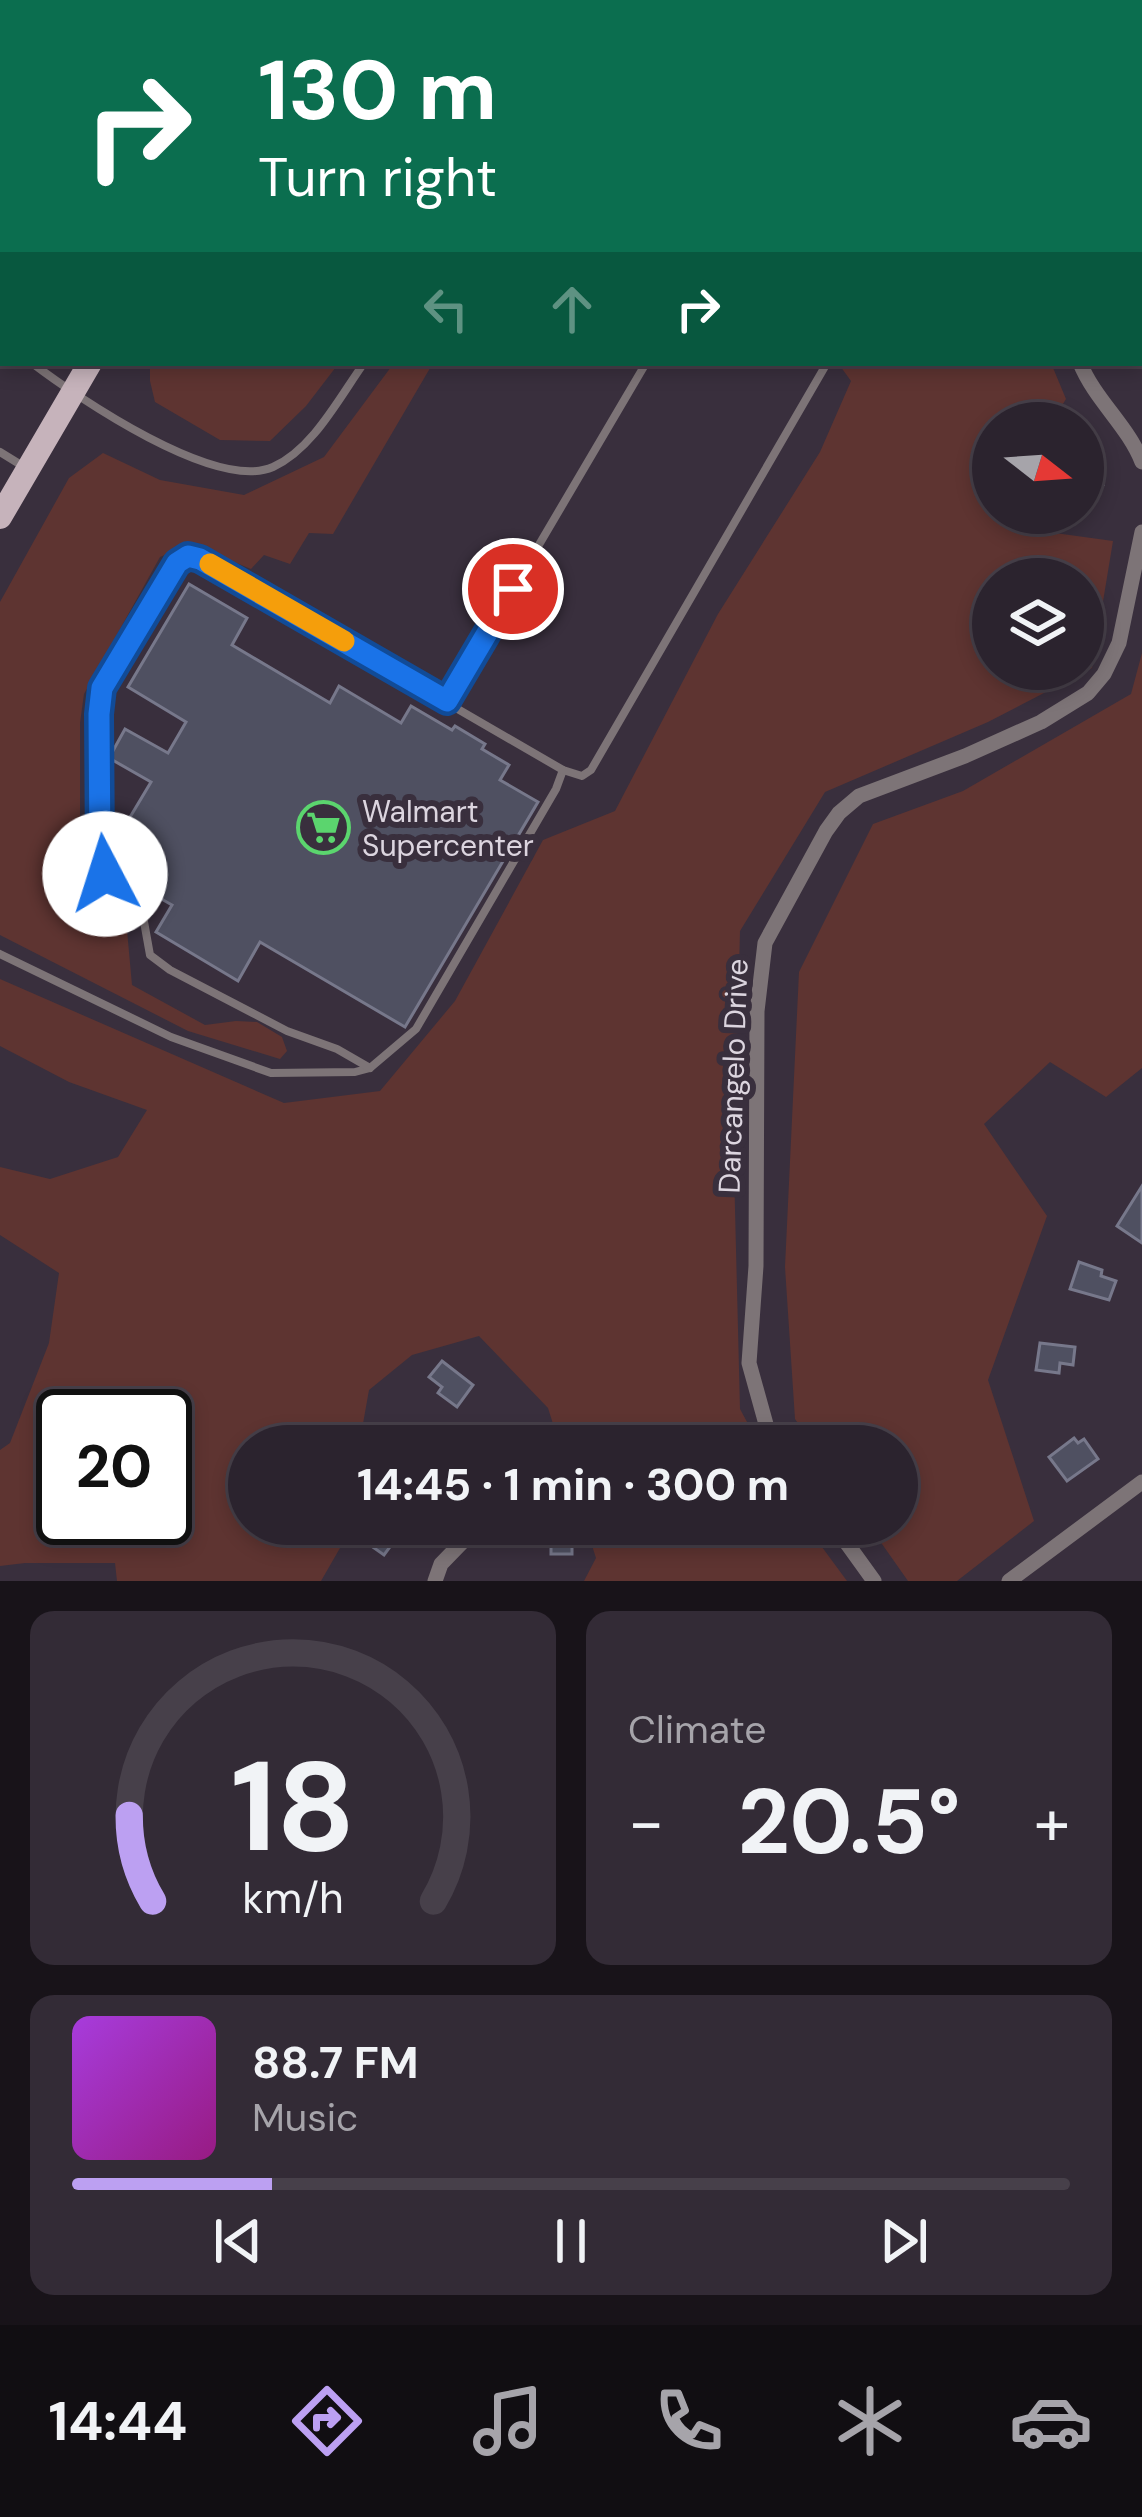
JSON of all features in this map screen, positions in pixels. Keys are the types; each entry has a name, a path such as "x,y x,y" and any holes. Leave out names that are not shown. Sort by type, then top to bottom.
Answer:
{"main road":[{"path":"0,517 88,366"}],"street":[{"path":"1081,366 1142,462"},
{"name":"Darcangelo Drive","path":"766,1425 749,1363 755,1266 757,1011 765,943 826,831 859,796 1041,722 1088,693 1105,674 1119,643 1142,532"},
{"path":"1009,1581 1142,1482"},
{"path":"435,1581 440,1564 459,1545"},
{"path":"848,1545 874,1581"}],"lane":[{"path":"36,366 72,393 184,456 243,471 268,469 287,458 310,437 362,366"},
{"path":"447,701 644,366"},
{"path":"370,1068 170,970 150,955 141,905 105,874 100,857 102,688 177,563 188,556 200,559 563,770 582,776 591,770 825,366"},
{"path":"0,452 28,469"},
{"path":"0,954 171,1037 271,1073 370,1068 416,1029 563,770"}],"shaded area":[{"path":"150,366 337,366 306,406 270,441 220,440 155,402"},
{"path":"392,366 431,366 333,534 309,533 290,564 264,555 251,569 190,544 160,557 84,694 80,723 80,864 87,884 125,908 132,985 205,1025 257,1022 282,1037 287,1051 280,1059 188,1031 0,935 0,602 69,478 103,453 160,480 244,495 324,457"},
{"path":"840,366 1052,366 1064,402 972,402 972,534 1062,534 1113,541 1104,595 1104,558 972,558 972,690 1050,690 988,722 825,792 740,931 734,1169 740,1409 749,1425 553,1425 548,1408 479,1336 412,1355 369,1390 363,1425 228,1425 228,1545 341,1545 321,1581 117,1581 115,1563 0,1566 0,1450 10,1443 49,1343 59,1273 0,1235 0,1167 50,1179 118,1157 147,1110 69,1082 0,1046 0,979 284,1103 380,1091 455,1001 543,840 615,811 718,614 820,452 851,381"},
{"path":"1142,653 1142,1068 1106,1097 1050,1062 984,1124 1047,1216 988,1380 1034,1521 957,1581 908,1581 883,1545 918,1545 918,1425 799,1425 795,1419 785,1267 799,972 873,824 963,791 1131,694"},
{"path":"592,1545 820,1545 847,1581 584,1581 596,1558"}],"building":[{"name":"Walmart Supercenter","path":"189,584 247,618 232,645 330,703 339,686 401,723 411,706 452,730 455,726 509,765 500,780 538,802 405,1027 260,942 238,981 156,932 172,905 151,893 157,883 108,854 151,782 109,758 125,729 168,753 186,722 128,687"},
{"path":"1142,1186 1142,1243 1117,1226"},
{"path":"1079,1262 1116,1281 1109,1300 1070,1289"},
{"path":"1040,1343 1075,1347 1073,1365 1060,1363 1059,1373 1036,1370"},
{"path":"442,1361 473,1385 457,1407 438,1393 442,1387 429,1377"},
{"path":"1074,1438 1078,1443 1084,1439 1098,1459 1067,1481 1049,1457"},
{"path":"370,1545 391,1545 384,1555"},
{"path":"551,1545 572,1545 572,1554 551,1554"}],"slow traffic":[{"path":"210,564 344,641"}],"place":[{"name":"Walmart Supercenter","path":"323,828"}],"route":[{"path":"105,874 100,857 102,688 177,563 188,556 200,559 447,701 513,589"}]}
